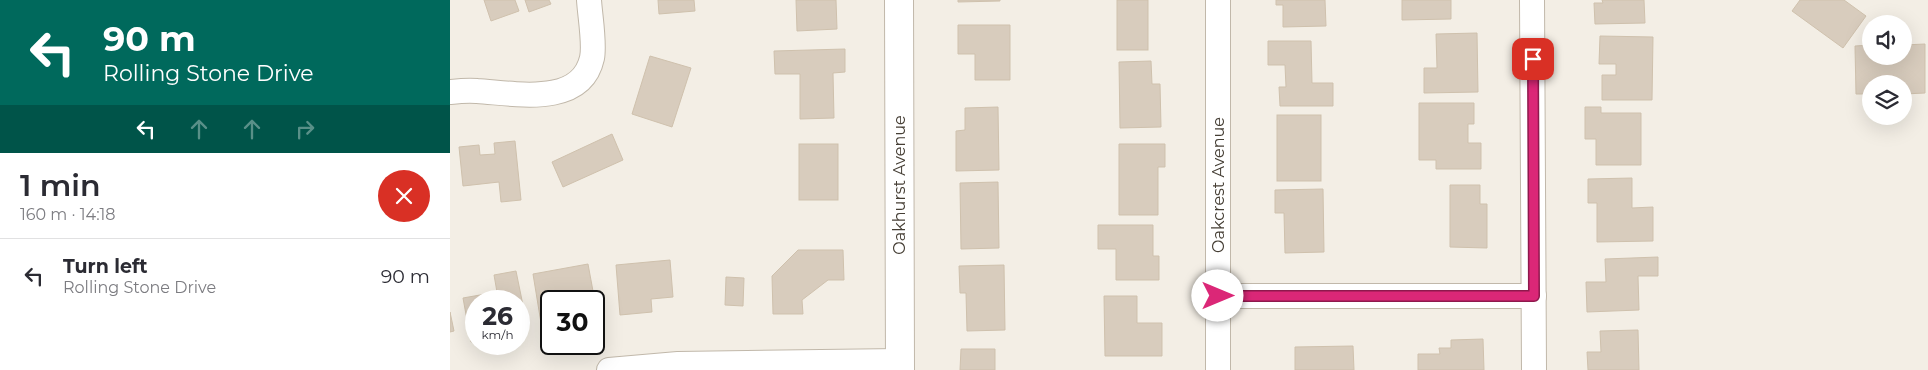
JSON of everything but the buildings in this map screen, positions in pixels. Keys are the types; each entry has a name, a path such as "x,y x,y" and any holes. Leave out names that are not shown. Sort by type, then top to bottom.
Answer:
{"street":[{"path":"450,92 474,90 542,95 560,91 575,84 587,70 592,57 589,0"},
{"name":"Oakhurst Avenue","path":"899,0 900,366"},
{"name":"Oakcrest Avenue","path":"1218,0 1218,370"},
{"path":"1532,0 1534,370"},
{"path":"1218,296 1534,296"},
{"path":"609,370 678,364 900,366"}],"route":[{"path":"1218,296 1534,296 1533,59"}]}
